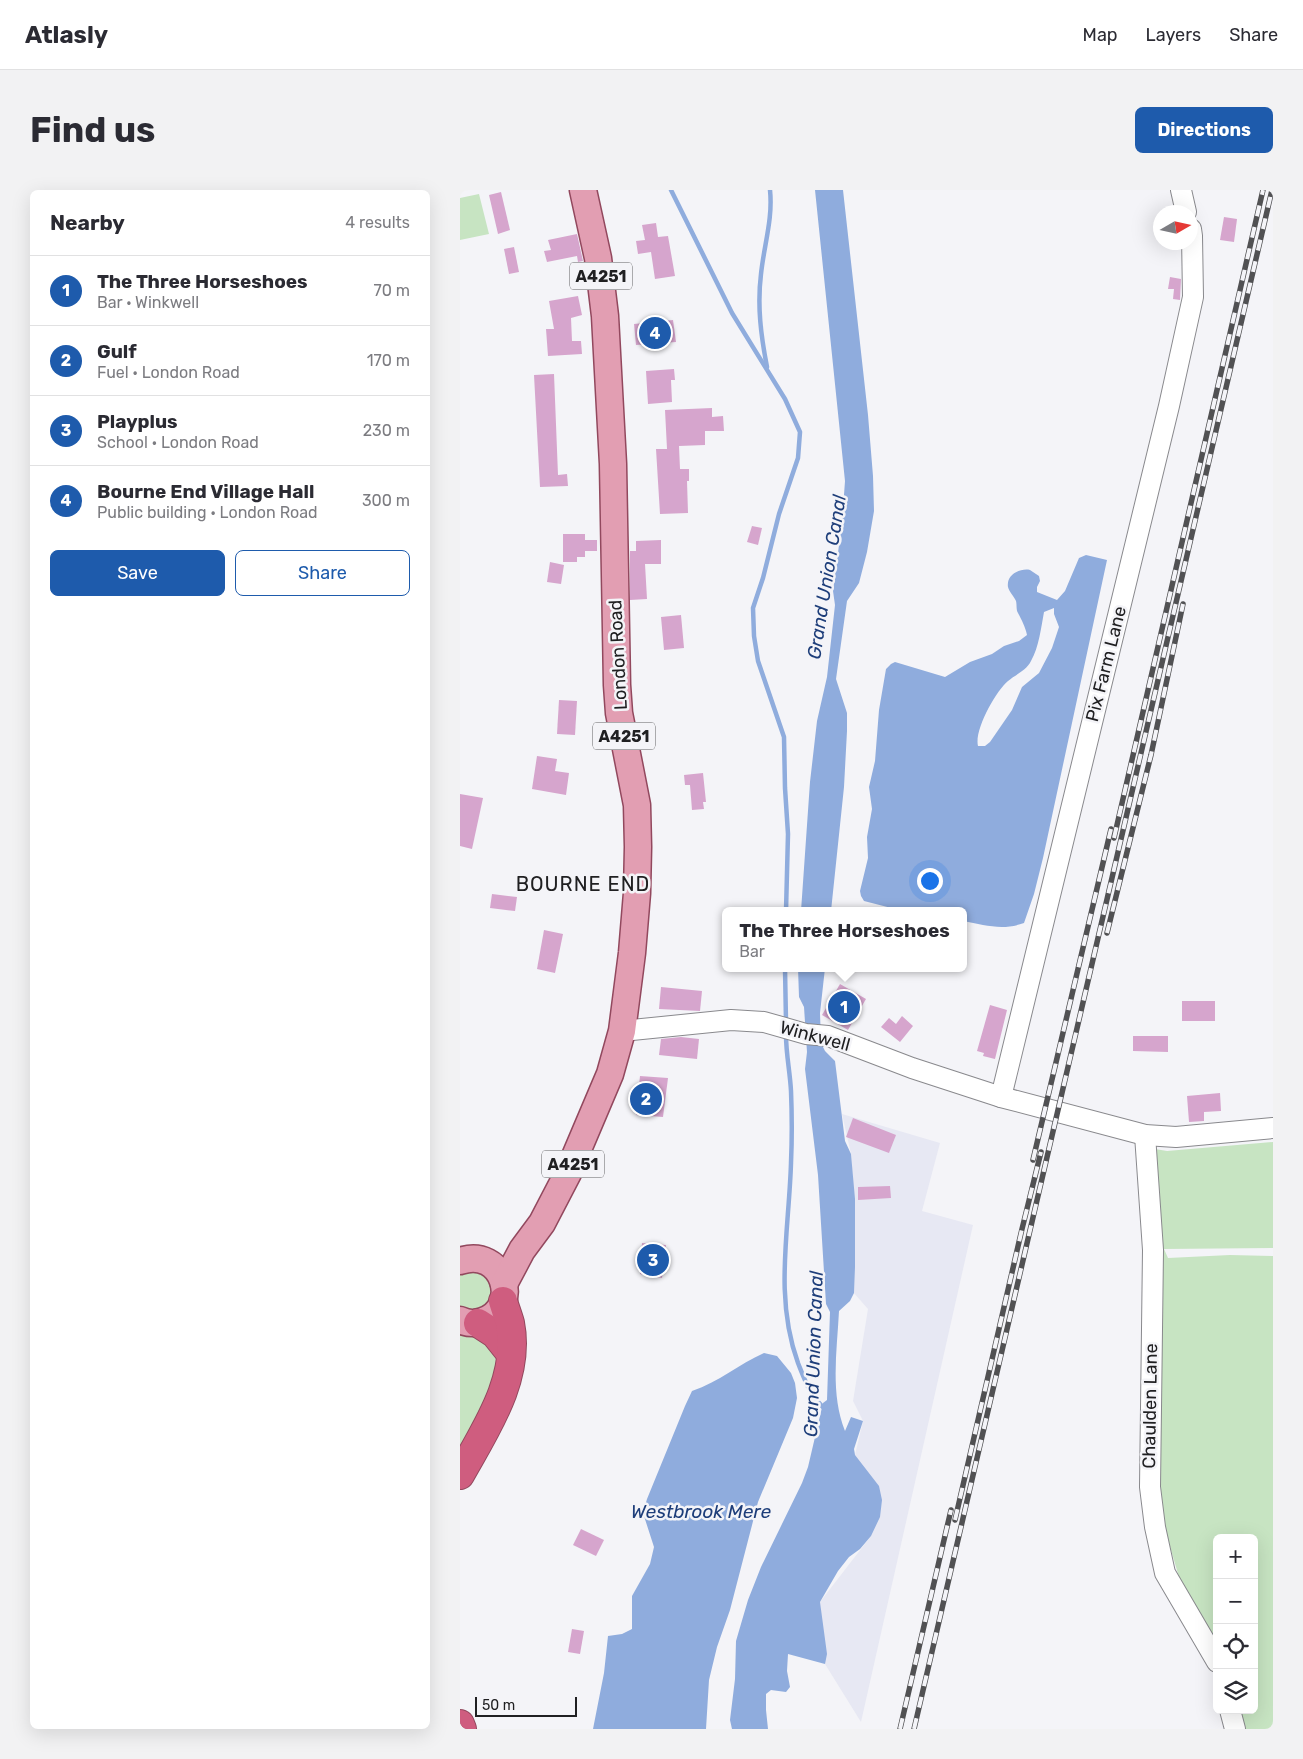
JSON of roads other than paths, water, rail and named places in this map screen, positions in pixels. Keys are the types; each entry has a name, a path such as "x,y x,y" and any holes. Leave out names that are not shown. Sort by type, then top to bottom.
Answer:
{"highway":[{"path":"460,1475 507,1383 511,1354 510,1323 504,1293"},
{"path":"466,1323 495,1334 511,1354"},
{"path":"460,1724 462,1729"}],"main road":[{"name":"London Road","path":"466,1323 493,1316 522,1250 542,1223 568,1173 610,1074 622,1031 632,953 637,893 637,805 619,713 617,685 612,464 603,298 598,258 583,190"},
{"path":"471,1260 542,1223"},
{"path":"471,1260 496,1269 504,1293"}],"street":[{"path":"1181,190 1184,205"},
{"name":"Pix Farm Lane","path":"1000,1097 1172,394 1193,298 1192,250"},
{"name":"Winkwell","path":"622,1031 731,1020 764,1022 793,1030 828,1036 912,1068 1000,1097 1145,1135 1176,1137 1273,1128"},
{"name":"Chaulden Lane","path":"1145,1135 1152,1250 1150,1487 1165,1573 1213,1655"},
{"path":"1231,1714 1235,1729"}],"water":[{"path":"815,190 843,190 868,415 874,511 867,552 859,583 847,601 836,679 847,713 847,731 844,787 831,907 801,907 810,782 817,721 827,677 835,605 833,591 845,481"},
{"path":"1086,555 1107,560 1043,858 1024,923 1008,927 986,926 967,922 967,907 887,907 864,901 860,891 868,858 867,837 872,809 869,787 875,761 879,710 886,669 895,662 945,677 970,662 1019,641 1027,635 1017,612 1016,601 1008,587 1008,582 1012,575 1019,571 1030,570 1039,576 1040,581 1037,592 1057,600 1065,591 1079,558","holes":["1054,608 1054,614 1059,627 1052,648 1039,673 1022,687 1012,710 990,742 985,746 978,746 979,730 992,702 1003,686 1024,670 1034,656 1044,612"]},
{"path":"798,972 825,972 820,1013 821,1043 825,1051 835,1061 845,1141 851,1154 855,1199 854,1293 850,1301 839,1311 836,1357 837,1402 845,1431 851,1417 863,1421 854,1449 855,1455 879,1486 882,1500 880,1517 871,1536 860,1549 849,1557 838,1571 820,1602 827,1654 825,1664 788,1654 787,1671 790,1687 786,1692 771,1690 766,1694 768,1729 732,1729 730,1720 735,1679 736,1641 748,1600 761,1567 802,1483 808,1467 823,1403 827,1400 830,1312 826,1304 818,1175 805,1069 807,1052 804,1007 799,997"},
{"name":"Westbrook Mere","path":"764,1353 777,1356 791,1373 795,1383 797,1398 793,1418 758,1502 730,1610 717,1647 709,1680 706,1729 593,1729 604,1673 608,1636 622,1634 632,1629 632,1596 650,1564 654,1547 643,1513 685,1406 692,1391 711,1383"}],"waterway":[{"path":"671,190 732,313 785,399 800,432 798,458 779,514 763,578 753,608 754,636 758,661 784,737 788,834 786,907"},
{"path":"767,367 761,332 759,298 762,263 769,222 770,190"},
{"path":"785,972 786,1022"},
{"name":"Grand Union Canal","path":"786,1035 792,1127 785,1264 786,1313 798,1363 812,1394 827,1411"}],"railway":[{"path":"1114,838 1263,190"},
{"path":"914,1729 1272,190"},
{"path":"1107,933 1151,755 1183,604"},
{"path":"1033,1160 1111,829"},
{"path":"955,1520 1041,1152"},
{"path":"900,1729 951,1510"}],"place":[{"name":"Bourne End Village Hall","path":"655,333"},
{"name":"The Three Horseshoes","path":"844,1007"},
{"name":"Gulf","path":"646,1099"},
{"name":"Playplus","path":"653,1260"}],"district":[{"name":"BOURNE END","path":"583,884"}]}
